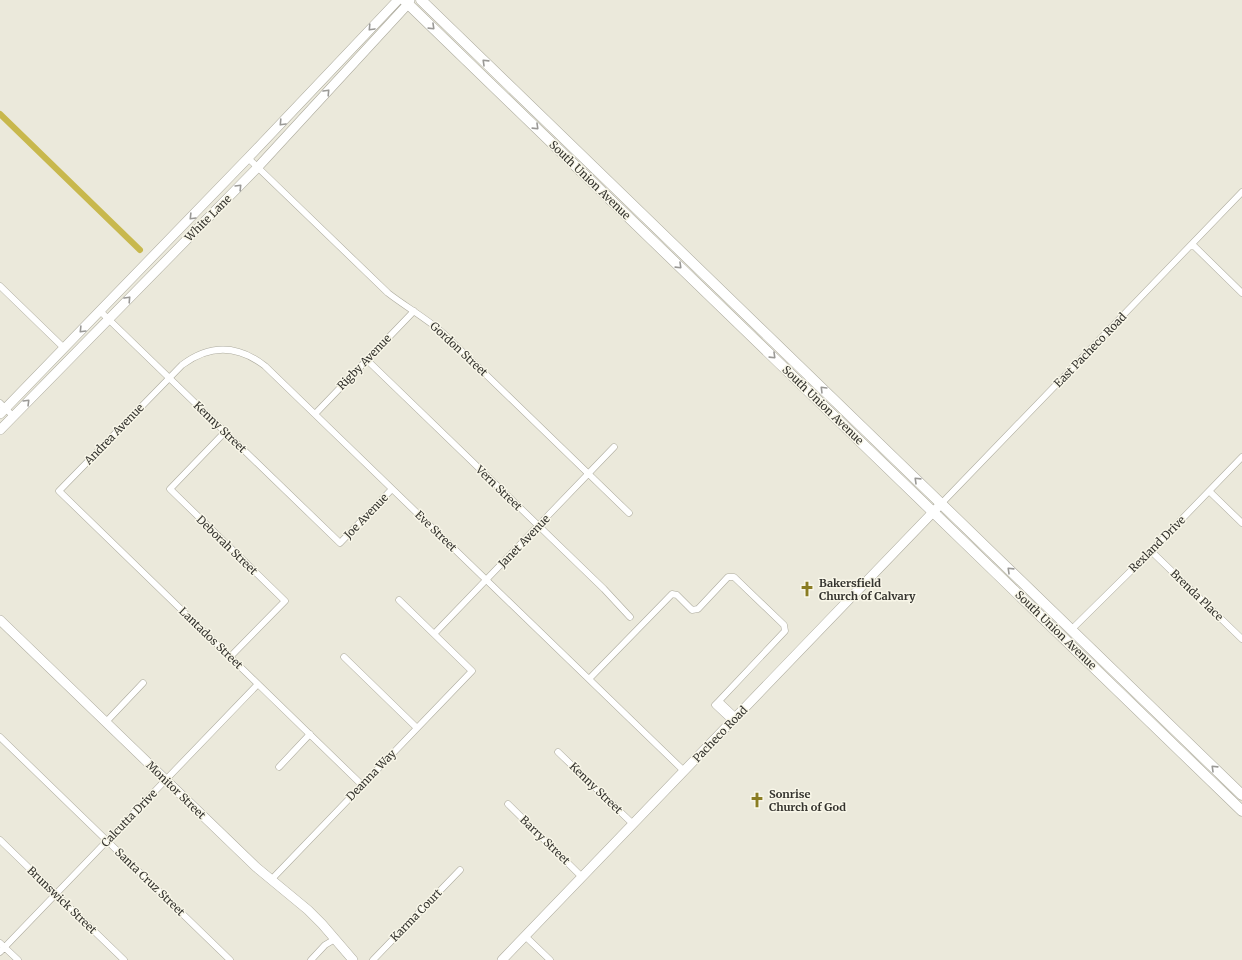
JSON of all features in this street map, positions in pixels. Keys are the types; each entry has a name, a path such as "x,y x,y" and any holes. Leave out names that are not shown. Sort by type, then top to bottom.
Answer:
{"main road":[{"name":"White Lane","path":"2,408 100,311 398,0"},
{"name":"South Union Avenue","path":"421,0 744,313 938,508 1010,586 1242,811"},
{"name":"White Lane","path":"0,430 258,167 407,1"},
{"name":"South Union Avenue","path":"407,1 696,282 1071,630 1242,795"},
{"path":"481,74 496,80 526,109 530,106"},
{"path":"553,144 555,142 559,142 592,173 602,176"},
{"path":"624,212 637,217 667,246 672,247 673,244"},
{"path":"696,282 702,280 734,311 744,313"},
{"name":"Pacheco Road","path":"502,960 938,508"},
{"path":"1010,586 1026,594 1064,630 1071,630"},
{"name":"Monitor Street","path":"0,620 271,880 308,910 353,960"},
{"path":"1061,635 1064,634 1071,638 1106,671 1122,679"},
{"path":"1211,780 1227,789 1242,804"}],"street":[{"name":"Gordon Street","path":"248,158 388,293 425,318 443,333 630,513"},
{"name":"East Pacheco Road","path":"938,508 1242,192"},
{"path":"1192,244 1242,293"},
{"path":"0,286 64,348"},
{"name":"Kenny Street","path":"100,311 340,543"},
{"name":"Rigby Avenue","path":"315,414 414,311"},
{"name":"Eve Street","path":"169,378 190,359 207,352 222,349 241,352 265,366 684,771"},
{"name":"Vern Street","path":"367,360 604,589 630,617"},
{"name":"Andrea Avenue","path":"59,491 169,378"},
{"path":"2,408 13,416"},
{"name":"Deborah Street","path":"225,432 170,489 285,600 230,657"},
{"name":"Janet Avenue","path":"434,634 614,448"},
{"name":"Rexland Drive","path":"1071,630 1151,551 1242,457"},
{"name":"Joe Avenue","path":"340,543 392,489"},
{"name":"Lantados Street","path":"59,491 362,784"},
{"path":"1209,491 1242,523"},
{"name":"Brenda Place","path":"1151,551 1242,639"},
{"path":"589,679 672,594 677,595 692,610 698,609 728,577 734,577 784,625 785,631 719,701 734,719"},
{"path":"399,600 434,634"},
{"name":"Deanna Way","path":"271,880 472,671 434,634"},
{"path":"344,657 417,728"},
{"path":"106,722 143,683"},
{"name":"Calcutta Drive","path":"2,948 258,684"},
{"path":"278,767 310,734"},
{"name":"Santa Cruz Street","path":"0,738 230,960"},
{"name":"Kenny Street","path":"558,752 633,824"},
{"name":"Barry Street","path":"508,804 582,877"},
{"name":"Brunswick Street","path":"0,840 124,960"},
{"name":"Karma Court","path":"373,960 460,870"},
{"path":"525,936 550,960"},
{"path":"311,960 325,945 335,939"},
{"path":"2,948 18,960"}],"waterway":[{"path":"0,114 140,250"}],"place":[{"name":"Bakersfield Church of Calvary","path":"807,589"},
{"name":"Sonrise Church of God","path":"757,800"}]}
